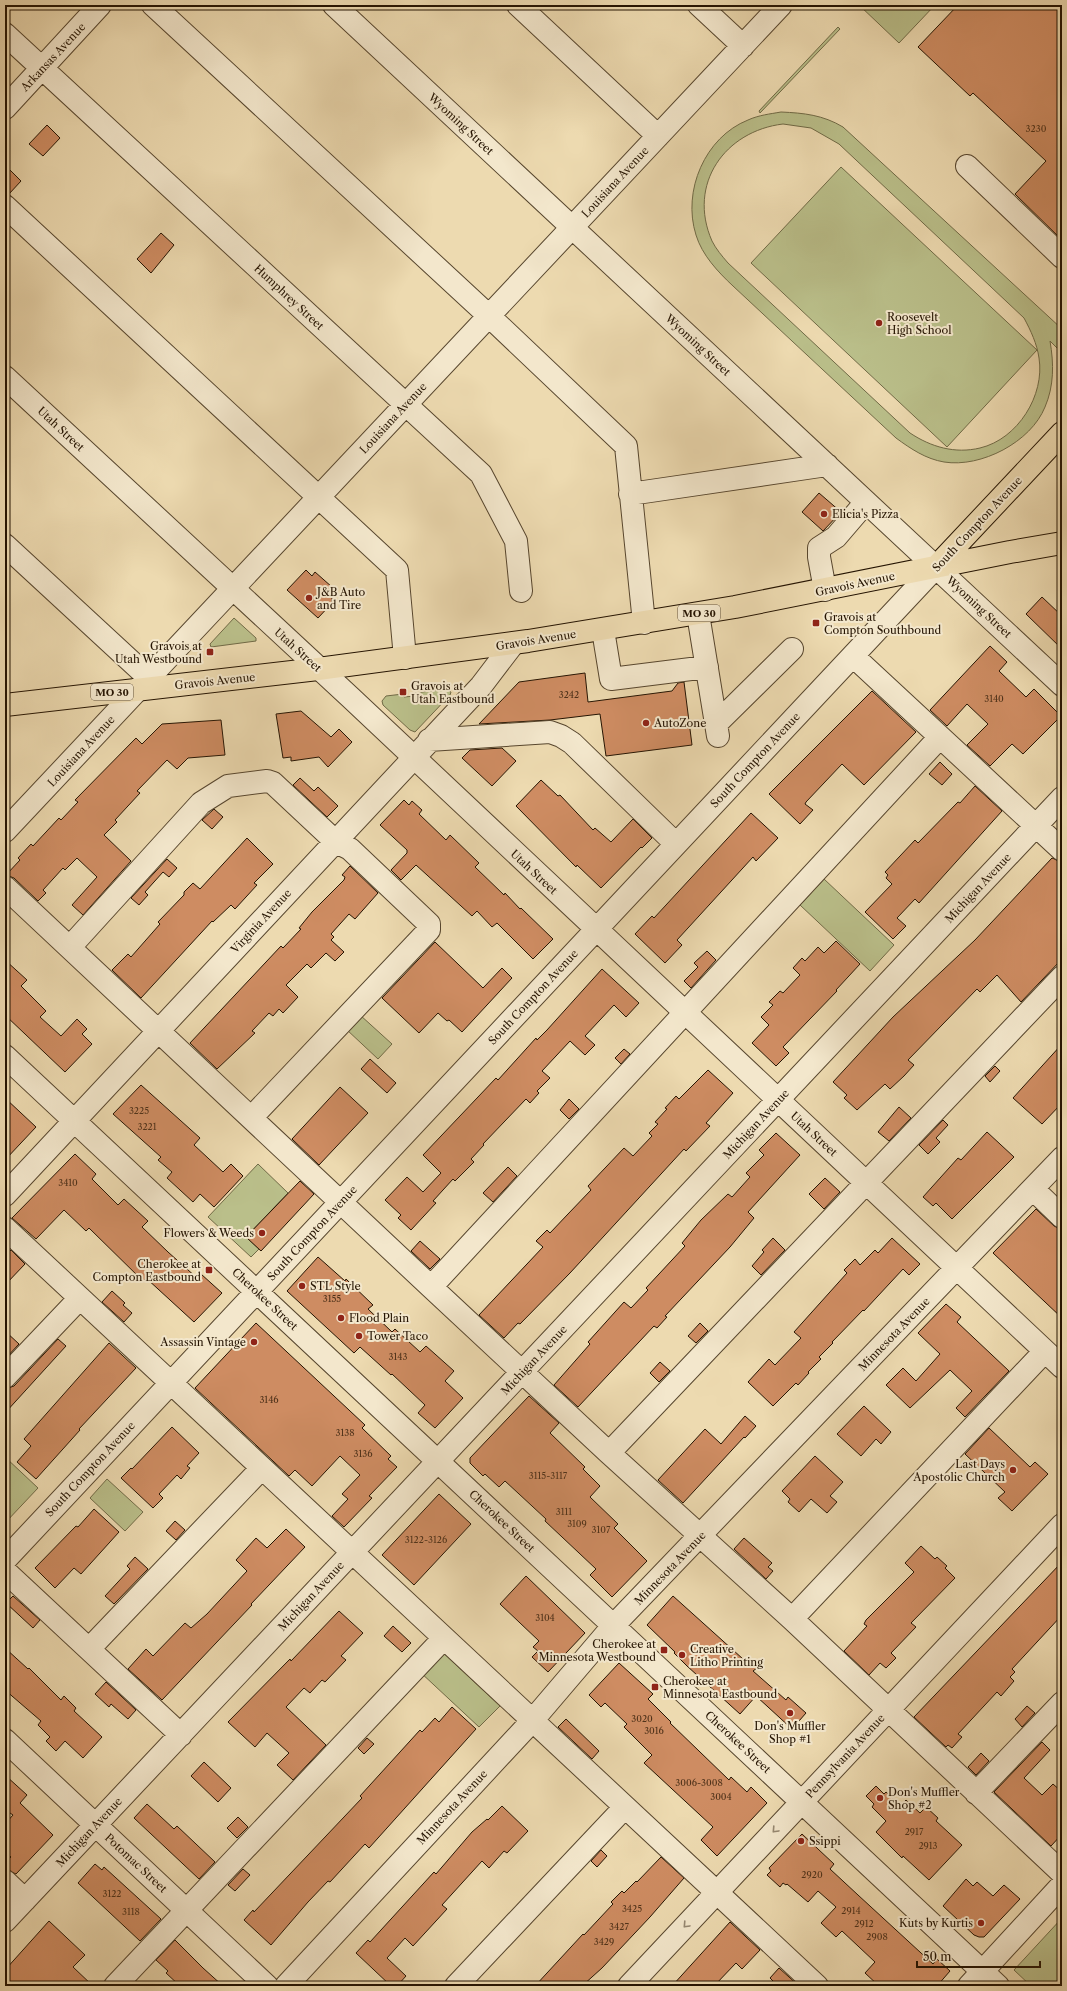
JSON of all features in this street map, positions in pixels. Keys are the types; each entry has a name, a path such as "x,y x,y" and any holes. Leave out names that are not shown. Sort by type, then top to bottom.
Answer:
{"main road":[{"name":"South Compton Avenue","path":"936,567 1062,433"},
{"name":"Gravois Avenue","path":"5,706 144,684 318,669 513,644 698,614 1062,543"}],"street":[{"name":"Arkansas Avenue","path":"5,108 100,5"},
{"path":"153,5 489,316 626,446 644,623"},
{"name":"Wyoming Street","path":"334,5 1062,685"},
{"path":"518,5 658,136"},
{"path":"699,5 743,46"},
{"name":"Louisiana Avenue","path":"5,831 781,5"},
{"name":"Humphrey Street","path":"5,34 481,474 516,541 521,591"},
{"path":"967,166 1062,257"},
{"path":"5,206 397,570 405,658"},
{"name":"Utah Street","path":"5,377 1062,1367"},
{"path":"630,494 827,465"},
{"path":"825,590 819,557 819,548 836,537 866,502"},
{"path":"5,545 144,684"},
{"name":"South Compton Avenue","path":"5,1560 936,567"},
{"path":"698,614 717,730 792,649"},
{"path":"603,630 611,678 707,667"},
{"name":"Virginia Avenue","path":"5,1195 481,686 513,644"},
{"path":"853,656 1062,850"},
{"path":"429,740 550,732 561,736 572,743 676,844"},
{"path":"431,1287 940,737"},
{"path":"70,947 201,803 228,786 266,780 273,783 336,842 350,849 429,924 429,930 251,1118"},
{"name":"Michigan Avenue","path":"5,1922 1062,798"},
{"path":"5,887 522,1372 700,1537 792,1619 1062,1873"},
{"path":"609,1453 1062,977"},
{"name":"Cherokee Street","path":"5,1056 802,1802 976,1979 998,1986"},
{"name":"Minnesota Avenue","path":"286,1986 532,1721 613,1626 1062,1158"},
{"path":"1033,1189 1062,1217"},
{"path":"5,1228 261,1469 532,1721 546,1732 716,1893 807,1983"},
{"path":"5,1377 80,1298"},
{"path":"792,1619 1045,1351"},
{"path":"89,1649 261,1469"},
{"name":"Pennsylvania Avenue","path":"629,1986 1062,1525"},
{"path":"5,1571 181,1735"},
{"path":"115,1986 444,1638"},
{"path":"976,1793 1062,1702"},
{"name":"Potomac Street","path":"5,1740 267,1986"},
{"path":"456,1986 625,1807"},
{"path":"5,1882 25,1900"},
{"path":"976,1979 1062,1886"}],"green space":[{"path":"859,5 935,5 899,43"},
{"path":"838,27 840,29 760,113 759,111"},
{"path":"781,112 813,115 843,127 1062,329 1062,353 1050,341 1052,383 1045,407 1038,420 1029,431 1017,441 1003,450 989,456 973,461 958,463 937,461 913,450 896,438 733,286 711,263 702,249 696,235 692,218 692,201 695,184 701,167 709,152 720,139 733,128 752,118","holes":["783,124 811,128 839,144 1024,318 1038,353 1040,372 1038,386 1026,414 1006,435 994,443 971,450 952,450 926,442 910,433 728,263 712,241 705,220 704,200 708,181 716,164 728,149 744,137 762,129"]},
{"path":"841,167 1037,350 947,447 751,263"},
{"path":"234,618 256,638 256,641 211,647 210,644"},
{"path":"446,689 451,692 450,695 415,732 410,730 383,705 382,701 386,696 403,694 404,697 415,696 414,693"},
{"path":"824,879 894,945 870,971 800,905"},
{"path":"360,1015 392,1044 378,1059 346,1029"},
{"path":"258,1164 288,1193 246,1237 259,1249 251,1257 208,1217"},
{"path":"5,1457 38,1488 5,1523"},
{"path":"107,1479 143,1512 125,1531 90,1498"},
{"path":"439,1649 500,1706 479,1727 419,1671"},
{"path":"1062,1918 1062,1982 1058,1986 1031,1986 1014,1970"}],"building":[{"path":"958,5 1062,5 1062,240 1015,194 1046,161 973,93 970,96 918,47"},
{"path":"47,125 60,138 43,156 29,144"},
{"path":"5,165 21,181 9,194 5,194"},
{"path":"161,233 174,245 151,273 137,259"},
{"name":"Elicia's Pizza","path":"819,493 841,512 823,531 802,512"},
{"path":"306,570 312,576 315,572 332,587 332,603 318,618 287,590"},
{"path":"1042,597 1062,616 1062,649 1026,614"},
{"path":"990,646 1007,662 999,671 1026,697 1034,689 1061,716 1023,754 1012,744 990,766 967,745 988,724 967,704 947,726 930,710"},
{"path":"585,673 588,702 672,691 678,683 684,682 692,745 606,756 600,714 550,720 479,724 519,682"},
{"path":"872,691 916,732 864,785 842,764 806,802 805,804 813,810 800,824 769,794"},
{"path":"301,711 331,737 339,729 352,742 328,767 319,757 291,761 291,757 283,758 276,714"},
{"path":"221,720 225,755 188,758 177,769 167,760 137,791 140,793 115,820 117,822 104,835 131,861 83,915 72,905 97,877 77,858 65,870 63,868 43,890 46,893 38,901 14,878 6,875 20,860 18,858 31,844 33,846 59,818 61,820 78,802 75,800 136,738 142,744 162,724"},
{"path":"502,748 516,761 492,786 462,758 470,750"},
{"path":"940,762 952,774 942,785 929,774"},
{"path":"300,778 314,791 318,787 338,806 327,817 293,785"},
{"path":"541,780 558,796 560,795 593,830 595,828 611,842 633,819 652,838 642,848 641,847 601,888 577,865 576,867 516,806"},
{"path":"975,786 1002,811 919,903 915,899 897,918 906,926 893,939 865,912 892,884 886,878 888,875 885,872 915,840 918,843 958,802 960,803"},
{"path":"404,800 409,805 412,801 422,810 419,814 446,840 450,835 479,863 475,867 504,895 505,893 553,939 533,959 497,923 492,927 477,911 472,916 416,865 401,880 391,870 407,853 407,850 380,825"},
{"path":"214,809 223,817 212,829 202,820"},
{"path":"751,813 778,838 756,861 753,857 677,940 682,945 665,963 635,934 652,916 654,918"},
{"path":"247,838 273,864 254,883 257,885 235,909 231,905 213,922 212,921 141,998 112,970 128,954 131,957 160,924 158,922 184,895 184,892 193,883 200,889"},
{"path":"1052,858 1062,862 1062,959 1021,1002 997,975 980,992 977,989 908,1060 914,1065 904,1076 890,1089 885,1084 857,1110 844,1098 847,1095 833,1082 893,1017 975,940"},
{"path":"167,859 177,868 169,877 163,872 145,892 148,895 139,905 131,898"},
{"path":"350,866 378,893 355,919 349,914 331,934 334,937 331,940 344,952 335,961 326,953 311,968 307,964 286,985 298,997 283,1013 279,1009 273,1016 269,1013 252,1031 255,1033 217,1069 190,1043 281,946 283,948 301,929 299,928 312,912 344,880 345,877 342,875"},
{"path":"836,941 860,964 836,990 837,991 783,1047 789,1053 776,1066 752,1043 769,1025 761,1017 773,1005 769,1002 780,991 783,993 800,975 793,968 802,958 805,961 818,947 824,953"},
{"path":"435,942 483,988 502,968 512,978 462,1032 449,1020 447,1021 438,1013 419,1033 382,998"},
{"path":"707,951 716,960 691,988 684,981 698,967 694,963"},
{"path":"5,960 27,980 21,986 46,1011 40,1017 61,1036 77,1019 87,1029 82,1034 92,1044 65,1072 5,1015"},
{"path":"602,969 639,1003 626,1017 614,1005 585,1036 595,1045 585,1055 570,1041 542,1071 550,1078 537,1091 539,1093 530,1103 526,1099 483,1144 484,1145 471,1159 474,1162 455,1181 453,1179 433,1201 436,1203 411,1230 398,1218 401,1215 385,1200 407,1177 423,1192 441,1173 423,1155 496,1078 498,1080 536,1038 537,1040 547,1030"},
{"path":"1062,1044 1062,1103 1042,1124 1013,1098"},
{"path":"624,1049 630,1054 621,1064 615,1058"},
{"path":"370,1059 396,1083 387,1093 361,1069"},
{"path":"995,1066 1000,1071 990,1082 985,1076"},
{"path":"708,1070 733,1093 706,1123 710,1126 686,1151 684,1149 570,1273 520,1324 518,1323 504,1338 479,1315 543,1247 536,1241 547,1230 550,1233 591,1190 588,1186 624,1148 633,1156 652,1136 649,1133 658,1124 655,1122 667,1109 665,1108 676,1096 679,1099"},
{"path":"141,1085 200,1138 194,1145 223,1172 231,1164 243,1176 214,1207 200,1194 193,1202 167,1178 172,1172 158,1160 161,1157 113,1114"},
{"path":"340,1087 368,1113 319,1165 292,1139"},
{"path":"5,1098 36,1127 5,1160"},
{"path":"569,1099 579,1109 569,1119 560,1110"},
{"path":"899,1107 911,1118 889,1141 878,1132"},
{"path":"943,1120 948,1125 936,1138 940,1142 928,1154 919,1145"},
{"path":"987,1132 1014,1157 952,1219 936,1203 933,1206 923,1197 958,1158 961,1160"},
{"path":"776,1133 800,1155 748,1212 754,1218 730,1247 665,1316 667,1317 657,1328 654,1326 578,1407 554,1385 590,1344 588,1342 624,1302 631,1308 648,1290 646,1288 685,1246 682,1243 701,1220 728,1194 732,1197 750,1177 746,1173 764,1155 759,1150"},
{"path":"75,1154 96,1174 92,1179 118,1205 124,1199 148,1221 142,1227 168,1252 197,1278 201,1274 222,1293 194,1322 146,1278 143,1281 89,1228 86,1231 64,1210 36,1239 12,1218"},
{"path":"508,1167 517,1176 493,1202 483,1193"},
{"path":"825,1178 840,1192 824,1209 809,1194"},
{"path":"300,1181 314,1194 261,1251 246,1237"},
{"path":"1036,1209 1054,1226 1062,1229 1062,1318 993,1253"},
{"path":"773,1238 785,1250 761,1275 752,1266 764,1252 762,1250"},
{"path":"892,1238 920,1264 909,1275 903,1269 864,1311 863,1310 832,1342 833,1343 819,1357 821,1359 798,1385 796,1383 773,1406 748,1382 769,1359 775,1365 801,1338 794,1332 847,1273 844,1270 855,1259 860,1265 875,1250 878,1253"},
{"path":"420,1241 440,1259 430,1269 411,1251"},
{"path":"11,1250 25,1264 5,1285 5,1256"},
{"path":"318,1257 345,1281 346,1279 373,1305 368,1309 392,1332 395,1329 420,1352 426,1346 454,1371 445,1381 463,1398 435,1428 418,1413 425,1405 392,1374 391,1375 360,1347 354,1353 287,1291"},
{"path":"112,1291 125,1303 123,1305 132,1313 124,1322 102,1302"},
{"path":"946,1304 961,1317 957,1322 1009,1371 965,1417 956,1408 972,1391 950,1370 910,1408 886,1385 903,1368 916,1381 940,1354 918,1333"},
{"path":"256,1323 365,1425 362,1428 391,1456 388,1459 397,1467 369,1496 372,1498 344,1527 332,1516 348,1499 342,1494 360,1475 340,1456 312,1486 295,1470 289,1476 195,1388"},
{"path":"700,1323 708,1331 696,1343 688,1336"},
{"path":"5,1331 19,1344 5,1359"},
{"path":"58,1339 66,1346 5,1413 5,1389 14,1386"},
{"path":"109,1343 136,1368 79,1429 80,1430 36,1479 17,1462 31,1446 24,1439"},
{"path":"660,1362 670,1371 659,1382 650,1373"},
{"path":"529,1396 559,1423 550,1433 585,1467 583,1469 600,1486 590,1497 618,1524 614,1528 647,1561 612,1597 590,1575 596,1569 545,1521 546,1519 505,1481 499,1487 485,1474 483,1476 470,1463 470,1458"},
{"path":"864,1406 891,1432 881,1444 876,1439 861,1456 837,1434"},
{"path":"745,1416 756,1426 683,1503 658,1480 705,1429 721,1444"},
{"path":"172,1427 199,1453 187,1466 190,1468 181,1479 177,1475 159,1494 163,1498 153,1508 121,1478 131,1468 132,1469"},
{"name":"Last Days Apostolic Church","path":"989,1428 1030,1467 1035,1462 1048,1474 1012,1511 998,1498 1005,1492 965,1454"},
{"path":"815,1456 843,1482 830,1496 837,1502 827,1513 811,1499 799,1512 788,1502 790,1499 782,1491"},
{"path":"439,1494 471,1524 414,1585 382,1555"},
{"path":"94,1509 119,1532 81,1574 74,1568 55,1588 35,1568 76,1526 78,1527"},
{"path":"175,1521 185,1530 176,1540 166,1531"},
{"path":"286,1529 305,1547 162,1700 128,1669 146,1649 153,1656 185,1623 191,1628 207,1614 247,1571 236,1560 256,1538 267,1548"},
{"path":"744,1538 772,1563 768,1567 773,1571 766,1579 734,1549"},
{"path":"921,1546 935,1559 937,1557 947,1566 945,1568 955,1578 911,1623 916,1627 891,1653 896,1658 886,1668 880,1663 869,1675 844,1651 867,1626 864,1624 866,1620 914,1572 905,1563"},
{"path":"135,1557 148,1569 114,1604 105,1596 130,1569 127,1566"},
{"path":"1062,1562 1062,1615 1012,1669 1015,1672 1010,1677 1014,1681 1001,1696 997,1692 958,1734 962,1737 952,1748 948,1745 946,1747 914,1717"},
{"path":"526,1576 585,1633 548,1672 532,1657 538,1651 533,1647 539,1641 500,1604"},
{"path":"13,1596 40,1620 33,1628 6,1603"},
{"path":"673,1596 743,1659 745,1657 757,1668 753,1671 786,1700 788,1697 806,1713 792,1729 756,1696 740,1714 687,1666 647,1625"},
{"path":"339,1611 363,1633 341,1656 346,1660 325,1682 322,1680 310,1693 304,1688 286,1707 326,1745 293,1780 277,1765 289,1753 267,1733 255,1747 228,1722 290,1659 291,1661"},
{"path":"393,1626 411,1643 402,1652 384,1636"},
{"path":"5,1648 28,1669 29,1668 61,1700 64,1696 76,1708 74,1711 102,1737 83,1758 65,1741 56,1751 46,1741 50,1737 38,1725 41,1721 5,1690"},
{"path":"619,1663 653,1694 648,1699 671,1722 670,1723 729,1780 731,1777 747,1792 751,1787 767,1803 717,1856 701,1840 713,1827 644,1763 652,1755 624,1727 627,1724 605,1703 601,1707 589,1695"},
{"path":"106,1682 136,1710 128,1719 111,1704 109,1707 95,1694"},
{"path":"1027,1706 1035,1713 1022,1727 1015,1719"},
{"path":"452,1707 476,1729 369,1848 365,1844 330,1882 328,1881 308,1902 271,1945 244,1920 253,1910 254,1912 362,1798 360,1796 420,1730 422,1732 435,1718 439,1722"},
{"path":"566,1719 599,1751 592,1759 558,1727"},
{"path":"367,1738 374,1744 364,1754 358,1748"},
{"path":"1042,1742 1050,1750 1024,1778 1042,1795 1053,1784 1062,1792 1062,1834 1051,1846 994,1792"},
{"path":"981,1753 989,1761 976,1775 968,1767"},
{"path":"204,1762 231,1788 218,1802 191,1776"},
{"path":"5,1775 27,1795 20,1803 53,1835 16,1874 5,1869 5,1863 11,1857 5,1851 5,1824 13,1815 10,1813 5,1819"},
{"path":"876,1786 884,1794 886,1792 901,1805 906,1800 920,1813 926,1807 938,1818 936,1821 962,1845 929,1880 903,1856 902,1858 876,1832 886,1821 872,1807 874,1804 866,1796"},
{"path":"147,1804 174,1829 177,1826 215,1862 199,1879 134,1818"},
{"path":"502,1806 528,1831 507,1853 504,1851 489,1868 482,1861 442,1905 447,1909 413,1946 405,1938 387,1958 406,1976 397,1986 391,1986 356,1953 368,1940 370,1942 434,1872 436,1874 472,1832 487,1819 488,1820"},
{"path":"238,1817 248,1827 237,1838 227,1828"},
{"path":"802,1834 834,1864 830,1869 858,1895 933,1964 937,1959 950,1971 937,1986 879,1986 865,1973 875,1962 842,1931 836,1937 821,1923 836,1907 818,1891 808,1902 787,1884 786,1885 783,1883 780,1887 767,1875 771,1871 769,1868"},
{"path":"601,1850 607,1856 597,1867 591,1861"},
{"path":"661,1857 684,1878 602,1968 582,1986 535,1986 613,1904 611,1902 622,1891 624,1893 636,1881 637,1882"},
{"path":"95,1864 102,1870 104,1867 161,1919 140,1941 78,1883"},
{"path":"243,1869 250,1875 235,1891 228,1885"},
{"path":"966,1879 973,1886 977,1882 993,1896 1004,1885 1020,1899 984,1937 974,1935 943,1906"},
{"path":"49,1921 85,1955 73,1967 93,1986 5,1986 5,1970"},
{"path":"730,1922 760,1950 742,1969 736,1963 714,1986 672,1986"},
{"path":"175,1940 223,1986 180,1986 166,1973 168,1971 156,1960"},
{"path":"779,1968 799,1986 778,1986 770,1978"}],"place":[{"name":"Roosevelt High School","path":"879,323"},
{"name":"Elicia's Pizza","path":"824,514"},
{"name":"J&B Auto and Tire","path":"309,598"},
{"name":"Gravois at Compton Southbound","path":"816,623"},
{"name":"Gravois at Utah Westbound","path":"210,652"},
{"name":"Gravois at Utah Eastbound","path":"403,692"},
{"name":"AutoZone","path":"646,723"},
{"name":"Flowers & Weeds","path":"262,1233"},
{"name":"Cherokee at Compton Eastbound","path":"209,1270"},
{"name":"STL Style","path":"302,1286"},
{"name":"Flood Plain","path":"341,1318"},
{"name":"Tower Taco","path":"359,1336"},
{"name":"Assassin Vintage","path":"254,1342"},
{"name":"Last Days Apostolic Church","path":"1013,1470"},
{"name":"Cherokee at Minnesota Westbound","path":"664,1650"},
{"name":"Creative Litho Printing","path":"682,1655"},
{"name":"Cherokee at Minnesota Eastbound","path":"655,1687"},
{"name":"Don's Muffler Shop #1","path":"790,1713"},
{"name":"Don's Muffler Shop #2","path":"880,1798"},
{"name":"Ssippi","path":"801,1841"},
{"name":"Kuts by Kurtis","path":"981,1923"}]}
